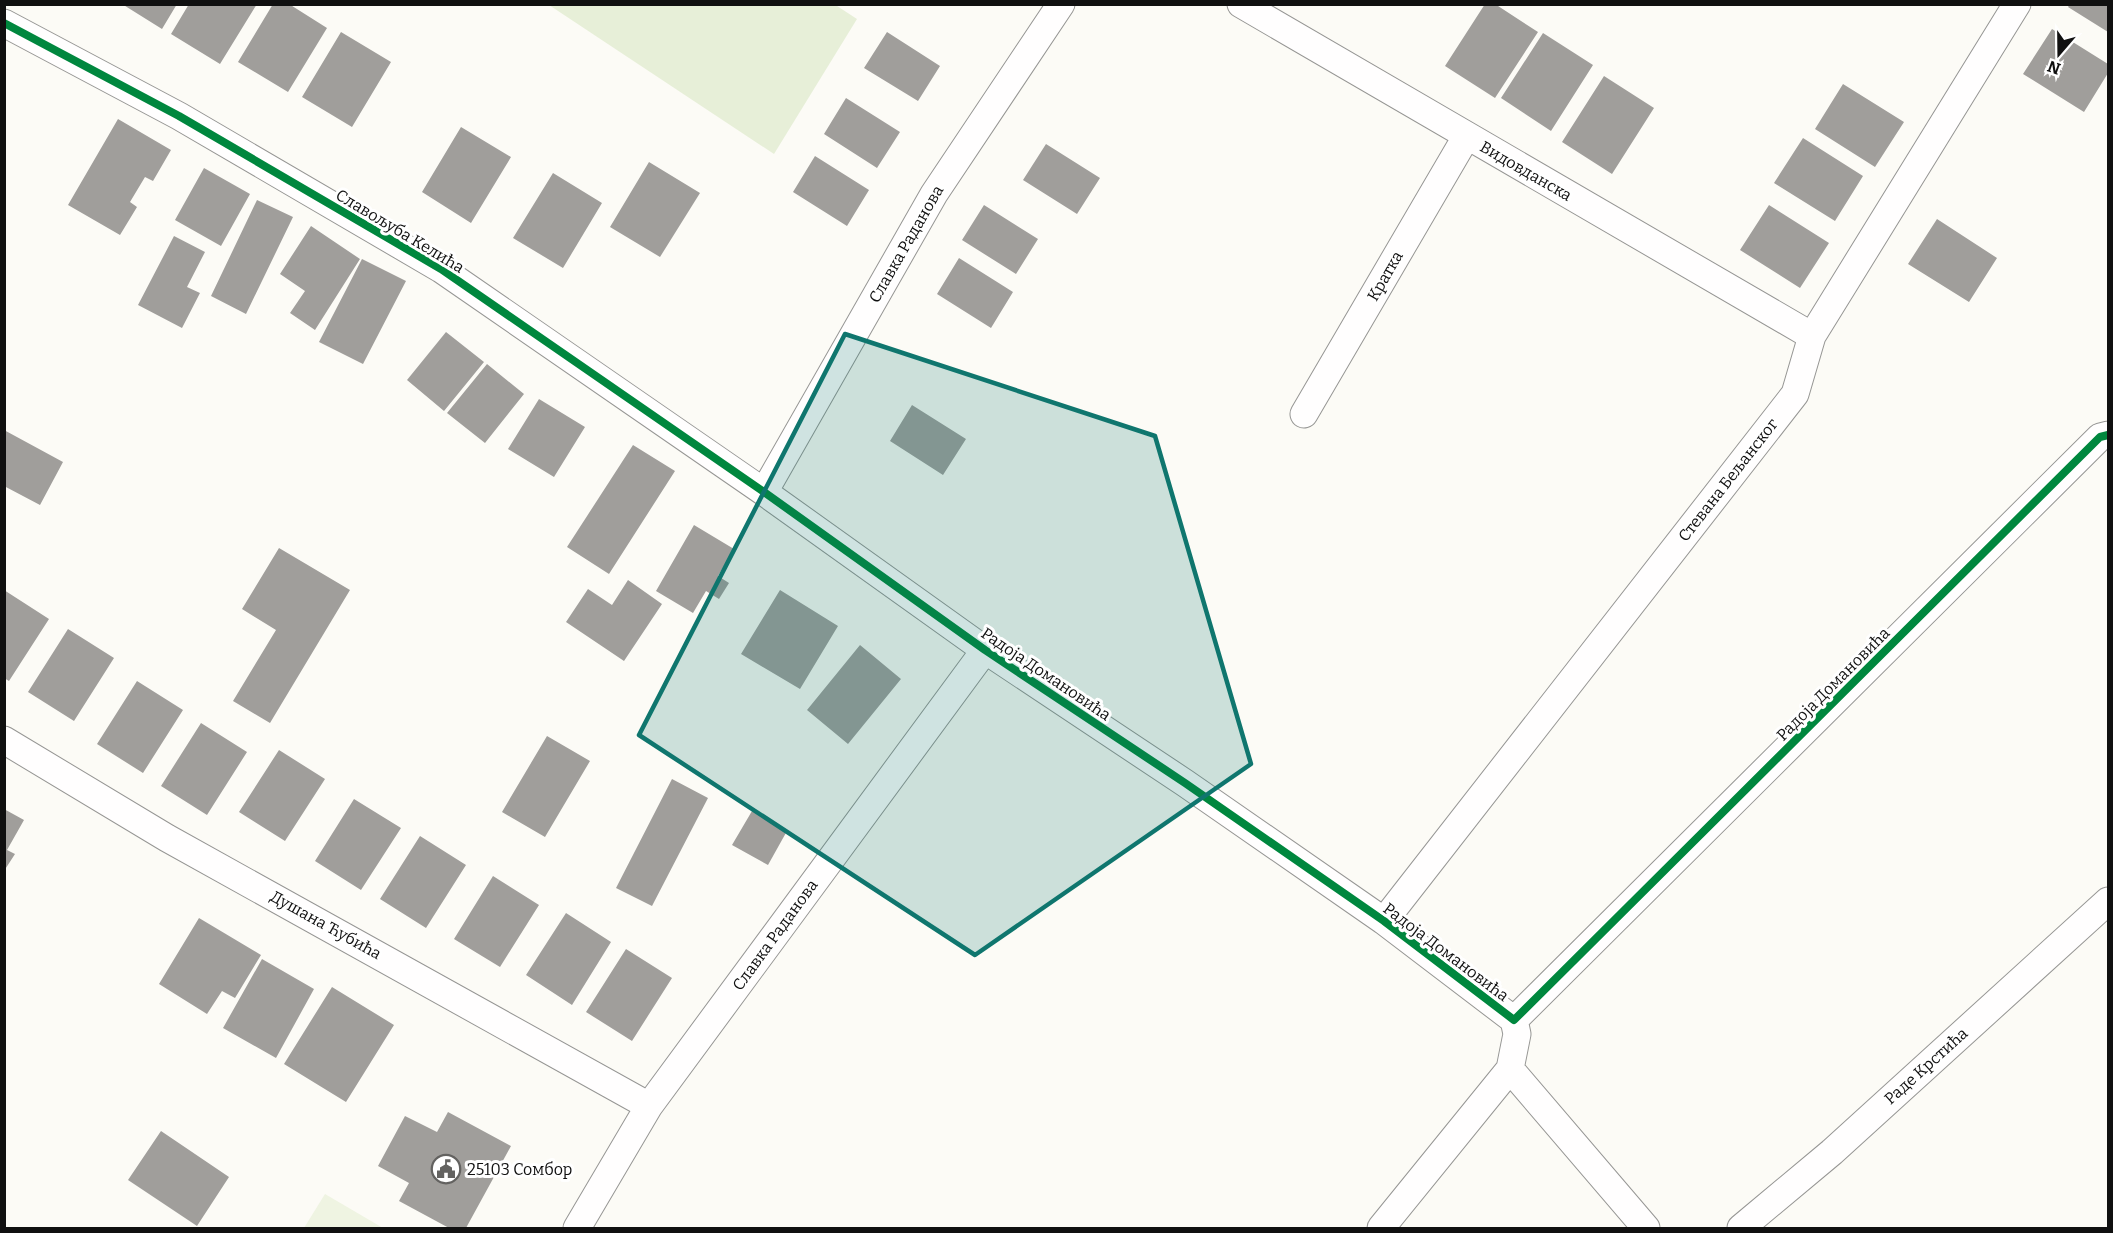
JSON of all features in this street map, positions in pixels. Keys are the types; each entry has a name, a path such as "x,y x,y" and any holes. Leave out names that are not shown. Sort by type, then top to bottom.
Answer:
{"street":[{"name":"Славка Раданова","path":"764,492 934,194 1061,4"},
{"name":"Видовданска","path":"1241,4 1466,137 1812,336"},
{"name":"Стевана Бељанског","path":"1384,921 1796,394 1812,336 2017,4"},
{"name":"Славољуба Келића","path":"4,23 179,116 441,269 764,492"},
{"name":"Кратка","path":"1304,414 1466,137"},
{"name":"Радоја Домановића","path":"1514,1020 2100,437 2109,435"},
{"name":"Радоја Домановића","path":"764,492 985,650 1185,783 1384,921 1514,1020 1517,1034 1510,1069"},
{"name":"Славка Раданова","path":"577,1228 649,1106 985,650"},
{"name":"Душана Ћубића","path":"4,740 167,838 649,1106"},
{"name":"Раде Крстића","path":"1741,1228 1832,1152 2109,901"},
{"path":"1381,1228 1510,1069 1646,1228"}],"highlighted area":[{"path":"845,334 1155,436 1251,764 975,955 639,735"}],"green space":[{"path":"834,4 857,19 774,154 549,5"},
{"path":"325,1194 383,1228 304,1228"}],"building":[{"path":"122,4 177,4 162,29"},
{"path":"189,4 257,4 220,64 171,34"},
{"path":"273,4 289,4 327,28 288,92 238,62"},
{"path":"1485,4 1495,4 1538,32 1495,98 1445,66"},
{"path":"2070,4 2108,4 2108,32 2068,7"},
{"path":"2052,29 2108,64 2108,73 2084,112 2023,74"},
{"path":"341,32 391,62 352,127 302,97"},
{"path":"887,32 940,66 918,101 864,68"},
{"path":"1543,33 1593,65 1551,131 1501,98"},
{"path":"1604,76 1654,108 1612,174 1562,142"},
{"path":"1843,84 1904,122 1875,167 1815,129"},
{"path":"846,98 900,132 877,168 824,134"},
{"path":"118,119 171,150 153,181 145,177 130,202 137,207 120,235 68,205"},
{"path":"461,127 511,157 471,223 422,192"},
{"path":"1803,138 1863,176 1835,221 1774,183"},
{"path":"1046,144 1100,178 1077,214 1023,180"},
{"path":"815,156 869,190 847,226 793,192"},
{"path":"649,162 700,193 660,257 610,227"},
{"path":"204,168 250,194 221,246 175,220"},
{"path":"553,173 602,203 563,268 513,238"},
{"path":"257,200 293,217 246,314 211,296"},
{"path":"984,205 1038,239 1016,274 962,240"},
{"path":"1769,205 1829,243 1800,288 1740,250"},
{"path":"1937,219 1997,258 1969,302 1908,264"},
{"path":"311,226 360,259 315,330 290,313 305,291 280,274"},
{"path":"174,236 205,252 187,287 200,293 182,328 138,305"},
{"path":"959,258 1013,292 991,328 937,294"},
{"path":"362,259 406,281 363,364 319,342"},
{"path":"446,332 484,362 444,411 407,380"},
{"path":"487,364 524,394 485,443 447,413"},
{"path":"539,399 585,427 554,477 508,449"},
{"path":"912,405 966,439 943,475 890,441"},
{"path":"4,430 63,462 40,505 4,486"},
{"path":"633,445 675,471 609,574 567,547"},
{"path":"694,525 734,549 718,576 729,583 719,599 706,591 693,613 656,591"},
{"path":"279,548 350,590 270,723 233,701 276,630 242,609"},
{"path":"628,580 662,604 624,661 566,622 588,589 612,605"},
{"path":"4,590 49,619 9,681 4,678"},
{"path":"780,590 838,626 800,689 741,654"},
{"path":"68,629 114,658 74,721 28,692"},
{"path":"860,645 901,679 848,744 807,710"},
{"path":"137,681 183,710 143,773 97,744"},
{"path":"201,723 247,752 207,815 161,786"},
{"path":"547,736 590,761 545,837 502,812"},
{"path":"279,750 325,779 285,841 239,812"},
{"path":"672,779 708,798 652,906 616,888"},
{"path":"354,799 401,828 361,890 315,861"},
{"path":"4,809 24,820 7,850 15,854 4,871"},
{"path":"752,811 787,831 768,865 732,845"},
{"path":"420,836 466,865 426,928 380,899"},
{"path":"493,876 539,905 500,967 454,939"},
{"path":"566,913 611,942 572,1005 526,975"},
{"path":"199,918 261,955 235,998 222,991 207,1014 159,984"},
{"path":"626,949 672,978 632,1041 586,1012"},
{"path":"262,959 314,989 276,1058 223,1028"},
{"path":"332,987 394,1025 346,1102 284,1064"},
{"path":"448,1112 511,1146 466,1228 449,1228 399,1201 409,1183 378,1166 405,1116 437,1132"},
{"path":"161,1131 229,1177 197,1226 128,1180"}],"cycle path":[{"path":"4,23 179,116 441,269 764,492 985,650 1185,783 1384,921 1514,1020 2100,437 2108,435"}],"place":[{"name":"25103 Сомбор","path":"446,1169"}]}
